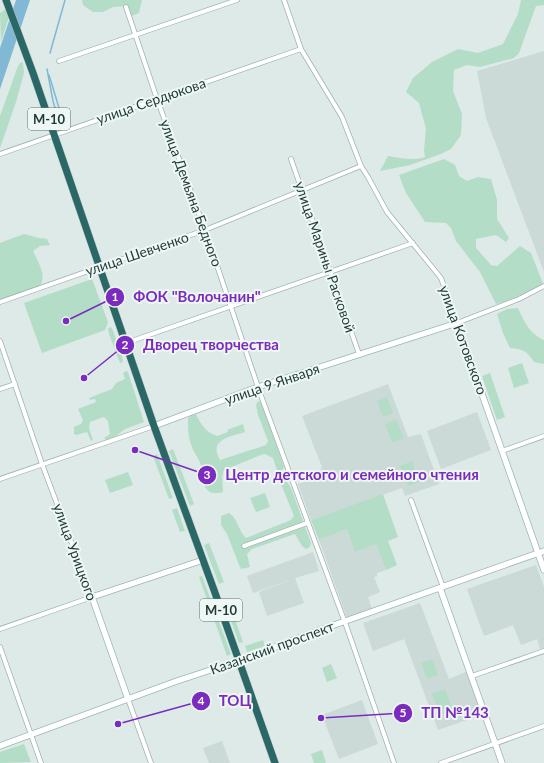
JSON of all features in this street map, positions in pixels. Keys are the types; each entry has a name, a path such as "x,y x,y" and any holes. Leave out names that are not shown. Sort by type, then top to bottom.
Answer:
{"highway":[{"name":"М-10","path":"6,0 55,135 154,426 275,763"}],"street":[{"path":"59,61 237,0"},
{"name":"улица Котовского","path":"284,0 301,49 342,117 361,166 387,212 441,278 502,451 541,552 544,570"},
{"name":"улица Демьяна Бедного","path":"126,7 156,99 205,230 258,387 394,763"},
{"name":"улица Сердюкова","path":"0,154 301,49"},
{"name":"улица Марины Расковой","path":"291,159 359,354"},
{"name":"улица Шевченко","path":"0,302 205,230 361,166"},
{"path":"126,344 413,243"},
{"name":"улица 9 Января","path":"0,479 154,426 258,387 457,322 519,299 544,286"},
{"name":"улица Урицкого","path":"0,341 42,464 92,597 151,763"},
{"path":"0,389 15,384"},
{"path":"502,451 544,436"},
{"path":"411,500 502,763"},
{"path":"244,546 307,523"},
{"name":"Казанский проспект","path":"0,746 177,681 238,661 541,552"},
{"path":"0,629 203,560"},
{"path":"0,647 41,763"},
{"path":"472,676 544,651"},
{"path":"441,763 544,726"}],"shaded area":[{"path":"544,51 544,272 486,118 477,71"},
{"path":"388,384 408,437 421,434 439,484 405,496 402,488 311,520 298,484 318,477 322,467 302,416"},
{"path":"477,412 491,450 441,469 427,431"},
{"path":"347,529 376,544 386,570 377,573 377,576 374,577 380,592 368,597 372,609 347,618 319,540"},
{"path":"313,552 319,571 295,578 304,603 267,616 259,592 293,579 253,593 247,576"},
{"path":"536,565 544,587 544,648 540,649 537,639 521,645 513,625 484,636 467,589"},
{"path":"420,603 449,679 468,671 484,714 438,730 404,639 373,651 363,623"},
{"path":"362,700 378,744 339,759 322,715"},
{"path":"222,741 230,763 209,763 203,748"}],"green space":[{"path":"82,0 142,0 139,13 132,16 127,6 113,7 103,12 93,12 83,5"},
{"path":"521,0 544,0 544,5 536,6 519,53 514,58 480,67 467,65 454,70 453,91 462,114 461,135 451,149 410,165 380,171 388,156 412,159 425,157 424,150 426,129 419,103 406,92 413,78 432,62 458,49 478,53 503,44 518,14"},
{"path":"6,9 9,17 1,42 0,13"},
{"path":"21,62 23,63 24,73 16,102 0,148 0,116 18,66"},
{"path":"444,159 455,165 459,176 467,181 478,177 491,179 497,200 497,219 509,238 506,242 496,235 476,239 476,248 491,265 497,266 520,246 531,253 544,286 496,304 480,272 456,241 451,228 446,223 425,222 406,193 399,175"},
{"path":"24,234 47,239 50,245 40,246 33,251 41,268 43,277 42,282 40,286 0,300 0,243"},
{"path":"92,279 108,322 105,330 42,353 24,303"},
{"path":"518,308 525,323 531,331 544,340 544,364 534,362 524,351 510,348 503,333 497,314 507,309"},
{"path":"110,327 112,328 122,356 123,362 120,363 109,334 108,329"},
{"path":"522,363 529,383 514,388 508,368"},
{"path":"126,371 128,372 144,422 125,429 116,436 106,440 104,438 110,434 108,421 104,417 90,422 89,428 93,440 91,441 87,432 76,435 74,434 74,427 81,424 83,420 78,409 96,402 95,399 90,400 89,398 112,389 116,383 125,379 123,373"},
{"path":"490,373 505,417 497,420 482,376"},
{"path":"387,397 393,413 383,417 377,401"},
{"path":"258,401 262,403 284,467 282,471 277,470 273,458 265,454 261,455 224,470 222,478 223,492 210,492 205,487 202,469 191,444 188,433 188,419 191,415 196,414 204,428 217,436 228,432 227,430 243,424 245,432 222,440 219,443 217,453 220,460 266,445 268,441 258,415 256,405"},
{"path":"396,419 404,438 392,443 385,424"},
{"path":"173,449 194,504 190,506 169,451"},
{"path":"157,454 173,498 169,499 153,456"},
{"path":"412,461 419,482 408,486 400,466"},
{"path":"128,472 133,485 110,493 105,480"},
{"path":"282,480 286,480 291,488 311,543 310,547 306,549 302,546 295,534 252,549 247,554 250,567 241,569 227,534 221,525 221,516 229,513 232,515 246,538 291,520 294,516 281,484"},
{"path":"265,493 270,507 256,512 250,498"},
{"path":"383,494 398,537 388,541 397,565 386,570 376,544 355,552 347,529 319,540 311,520"},
{"path":"177,508 185,531 180,532 172,510"},
{"path":"209,543 224,582 219,584 204,545"},
{"path":"202,576 231,654 227,656 199,577"},
{"path":"229,603 243,642 239,643 225,604"},
{"path":"263,640 265,646 247,652 245,646"},
{"path":"432,659 438,675 427,679 421,663"},
{"path":"331,664 337,678 327,682 322,668"},
{"path":"445,689 453,710 440,715 432,694"},
{"path":"24,744 31,762 0,763 0,752"},
{"path":"322,750 326,763 314,763 311,754"}],"water":[{"path":"16,0 30,0 0,89 0,48"}],"waterway":[{"path":"50,53 65,0"},
{"path":"47,69 53,101 60,125"},
{"path":"49,75 63,121"}],"place":[{"name":"ФОК \"Волочанин\"","path":"66,321"},
{"name":"Дворец творчества","path":"84,378"},
{"name":"Центр детского и семейного чтения","path":"135,450"},
{"name":"ТП №143","path":"321,718"},
{"name":"ТОЦ","path":"118,724"}]}
